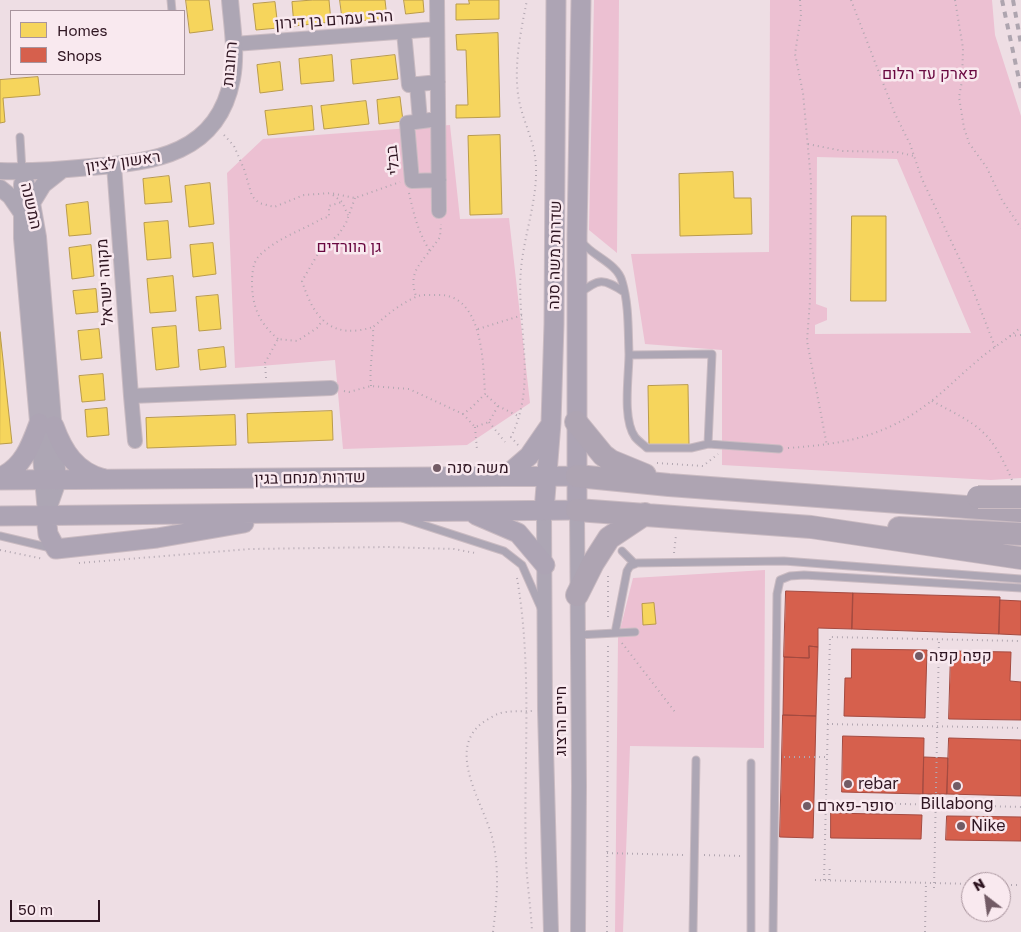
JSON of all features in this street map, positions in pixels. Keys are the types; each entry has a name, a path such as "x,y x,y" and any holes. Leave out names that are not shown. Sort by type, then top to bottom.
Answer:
{"highway":[{"path":"576,422 603,455 611,461 669,485"},
{"path":"577,476 830,497 981,503 1021,511"},
{"path":"981,503 1018,492"},
{"path":"577,510 811,527 1013,557"},
{"path":"577,595 593,563 609,538 645,514"},
{"path":"811,527 933,528 1021,534"}],"main road":[{"name":"שדרות משה סנה","path":"544,511 551,424 556,247 556,0"},
{"name":"שדרות משה סנה","path":"577,510 577,235 582,0"},
{"path":"0,479 21,461 33,439 46,424 72,461 90,473 113,481"},
{"path":"508,475 529,456 551,424"},
{"name":"שדרות מנחם בגין","path":"0,479 113,481 508,475 577,476"},
{"path":"0,516 577,510"},
{"path":"466,511 510,529 524,539 545,565"},
{"path":"46,516 50,554 157,538 291,514"}],"street":[{"name":"רחובות","path":"219,130 234,67 230,0"},
{"path":"437,0 439,211"},
{"name":"הרב עמרם בן דירון","path":"234,44 438,29"},
{"path":"404,32 409,85 438,82"},
{"path":"417,84 420,121 438,119"},
{"name":"בבלי","path":"420,121 406,123 410,181 439,180"},
{"name":"ראשון לציון","path":"0,171 62,170 149,161 166,156 219,130"},
{"name":"מקווה ישראל","path":"114,165 135,441"},
{"path":"0,188 27,207 43,185 62,170"},
{"name":"ראשון לציון","path":"0,178 22,172"},
{"name":"המשנה","path":"22,172 27,207 51,481 46,516"},
{"path":"131,396 330,388"},
{"name":"חיים הרצוג","path":"577,510 578,932"},
{"name":"חיים הרצוג","path":"544,511 545,710 551,932"}],"lane":[{"path":"20,137 22,172"},
{"path":"577,235 587,248 616,270 622,279 629,355 626,403 634,436 647,448 691,448 708,444 779,449"},
{"path":"578,295 593,283 602,280 624,292"},
{"path":"629,355 712,354 708,444"},
{"path":"382,512 504,551 522,565 528,575 545,620"},
{"path":"0,536 50,554"},
{"path":"622,551 635,564"},
{"path":"611,633 627,571 635,564 784,561 1021,579"},
{"path":"773,932 777,594 780,580 790,576 804,575 1021,588"},
{"path":"578,635 635,632"},
{"path":"693,932 696,760"},
{"path":"751,932 752,763"}],"path":[{"path":"527,0 517,60 518,95 536,167 533,208 522,248 520,287 523,315 525,387 520,417 511,438 529,456"},
{"path":"800,0 801,15 796,54 803,93 811,181 810,300 807,341 827,446"},
{"path":"851,0 895,114 915,156 922,179 968,276 995,347"},
{"path":"955,0 962,48 962,81 959,97 964,128 969,143 988,168 1002,200 1021,228"},
{"path":"219,130 234,146 244,169 252,196 259,203 274,207 304,195 332,193 355,198 410,181 415,222 420,236 430,251"},
{"path":"808,144 843,151 897,152 915,156"},
{"path":"332,193 342,202 348,216"},
{"path":"355,198 339,234 319,252 302,281 309,303 323,320 335,330 357,332 373,327 395,309 416,296 445,294 466,307 478,329 483,360 485,394 498,406 520,417"},
{"path":"323,320 316,328 297,341 278,339 267,330 252,302 252,272 258,257 278,243 323,218 329,217 329,206 342,202"},
{"path":"416,296 413,287 413,273 440,237 439,211"},
{"path":"478,329 523,315"},
{"path":"371,386 369,371 374,350 373,327"},
{"path":"779,449 827,446 858,440 889,429 932,401 1021,327"},
{"path":"1010,336 1021,336"},
{"path":"266,390 266,363 278,339"},
{"path":"330,388 349,392 371,386 410,388 463,414 475,427 477,450"},
{"path":"463,414 485,394"},
{"path":"932,401 984,432 999,450 1018,492"},
{"path":"475,427 489,422 498,406"},
{"path":"489,422 505,442"},
{"path":"651,463 704,466 718,454 721,445"},
{"path":"675,548 676,543"},
{"path":"74,563 250,550 387,547 454,549 476,553"},
{"path":"0,550 50,554"},
{"path":"607,932 611,633 608,567"},
{"path":"516,571 520,602 526,711 526,861 532,932"},
{"path":"611,633 675,712"},
{"path":"824,880 823,859 830,637 1021,642"},
{"path":"934,888 939,640"},
{"path":"493,932 498,874 496,855 466,762 466,746 477,727 498,714 545,710"},
{"path":"827,724 1021,728"},
{"path":"775,756 826,757"},
{"path":"825,802 1021,806"},
{"path":"829,881 830,865"},
{"path":"815,880 961,884"},
{"path":"925,932 926,883"}],"green space":[{"path":"594,0 619,0 617,253 589,230"},
{"name":"פארק עד הלום","path":"770,0 992,0 995,35 1021,116 1021,478 991,480 722,465 722,350 645,344 631,254 769,252","holes":["817,157 897,159 971,333 815,334 815,325 827,320 827,308 816,304"]},
{"name":"גן הוורדים","path":"450,125 460,219 509,218 530,403 467,445 343,449 335,360 235,368 227,173 263,139"},
{"path":"765,570 764,748 630,746 623,932 615,932 618,638 633,578"}],"building: Homes":[{"path":"186,0 209,0 213,30 190,33"},
{"path":"329,0 331,22 294,26 292,2"},
{"path":"340,0 385,0 387,18 343,23"},
{"path":"404,0 423,0 424,12 406,14"},
{"path":"469,0 499,0 499,19 456,20 456,4 469,4"},
{"path":"275,2 278,28 256,30 253,4"},
{"path":"498,33 500,117 456,118 456,105 468,105 466,50 457,50 456,35"},
{"path":"332,55 334,81 301,84 299,59"},
{"path":"395,55 398,79 353,84 351,60"},
{"path":"280,62 283,90 260,93 257,65"},
{"path":"38,77 40,95 3,98 5,122 0,123 0,80"},
{"path":"400,97 403,121 379,124 377,100"},
{"path":"366,101 369,124 324,129 321,106"},
{"path":"312,106 314,130 268,135 265,111"},
{"path":"500,135 502,214 470,215 468,136"},
{"path":"733,172 734,198 751,198 752,234 680,236 679,174"},
{"path":"169,176 172,202 145,204 143,179"},
{"path":"210,183 214,224 189,227 185,186"},
{"path":"88,202 91,234 69,236 66,205"},
{"path":"852,216 886,216 886,301 851,301"},
{"path":"168,221 171,258 147,260 144,223"},
{"path":"213,243 216,274 193,277 190,245"},
{"path":"91,245 94,276 72,279 69,248"},
{"path":"173,276 176,311 150,313 147,279"},
{"path":"96,289 98,312 76,314 73,291"},
{"path":"218,295 221,329 199,331 196,297"},
{"path":"176,326 179,367 156,370 152,328"},
{"path":"99,329 102,358 81,360 78,331"},
{"path":"0,332 12,443 0,444"},
{"path":"224,347 226,367 200,370 198,350"},
{"path":"103,374 105,400 82,402 79,376"},
{"path":"688,385 689,445 649,446 648,386"},
{"path":"107,408 109,435 87,437 85,410"},
{"path":"332,411 333,440 248,443 247,414"},
{"path":"235,415 236,445 147,448 146,418"},
{"path":"654,603 656,624 643,625 642,604"}],"building: Shops":[{"path":"786,591 853,593 852,629 818,628 818,647 809,646 809,658 784,657"},
{"path":"853,593 1000,597 999,634 852,629"},
{"path":"1000,600 1021,601 1021,635 999,634"},
{"path":"809,646 818,647 816,716 783,715 784,657 809,658"},
{"path":"852,649 927,650 925,718 844,716 845,678 851,678"},
{"path":"951,651 1011,652 1010,681 1021,682 1021,720 949,719"},
{"path":"783,715 816,716 813,838 780,837"},
{"path":"843,736 924,738 923,794 842,792"},
{"path":"949,738 1021,740 1021,796 947,794"},
{"path":"924,757 948,758 947,794 923,794"},
{"path":"831,813 922,815 921,839 831,838"},
{"path":"947,816 1021,817 1021,841 946,840"}],"railway":[{"path":"1002,0 1021,89"},
{"path":"1013,0 1021,44"}],"place":[{"name":"משה סנה","path":"437,468"},
{"name":"קפה קפה","path":"919,656"},
{"name":"rebar","path":"848,784"},
{"name":"Billabong","path":"957,786"},
{"name":"סופר-פארם","path":"807,806"},
{"name":"Nike","path":"961,826"}]}
